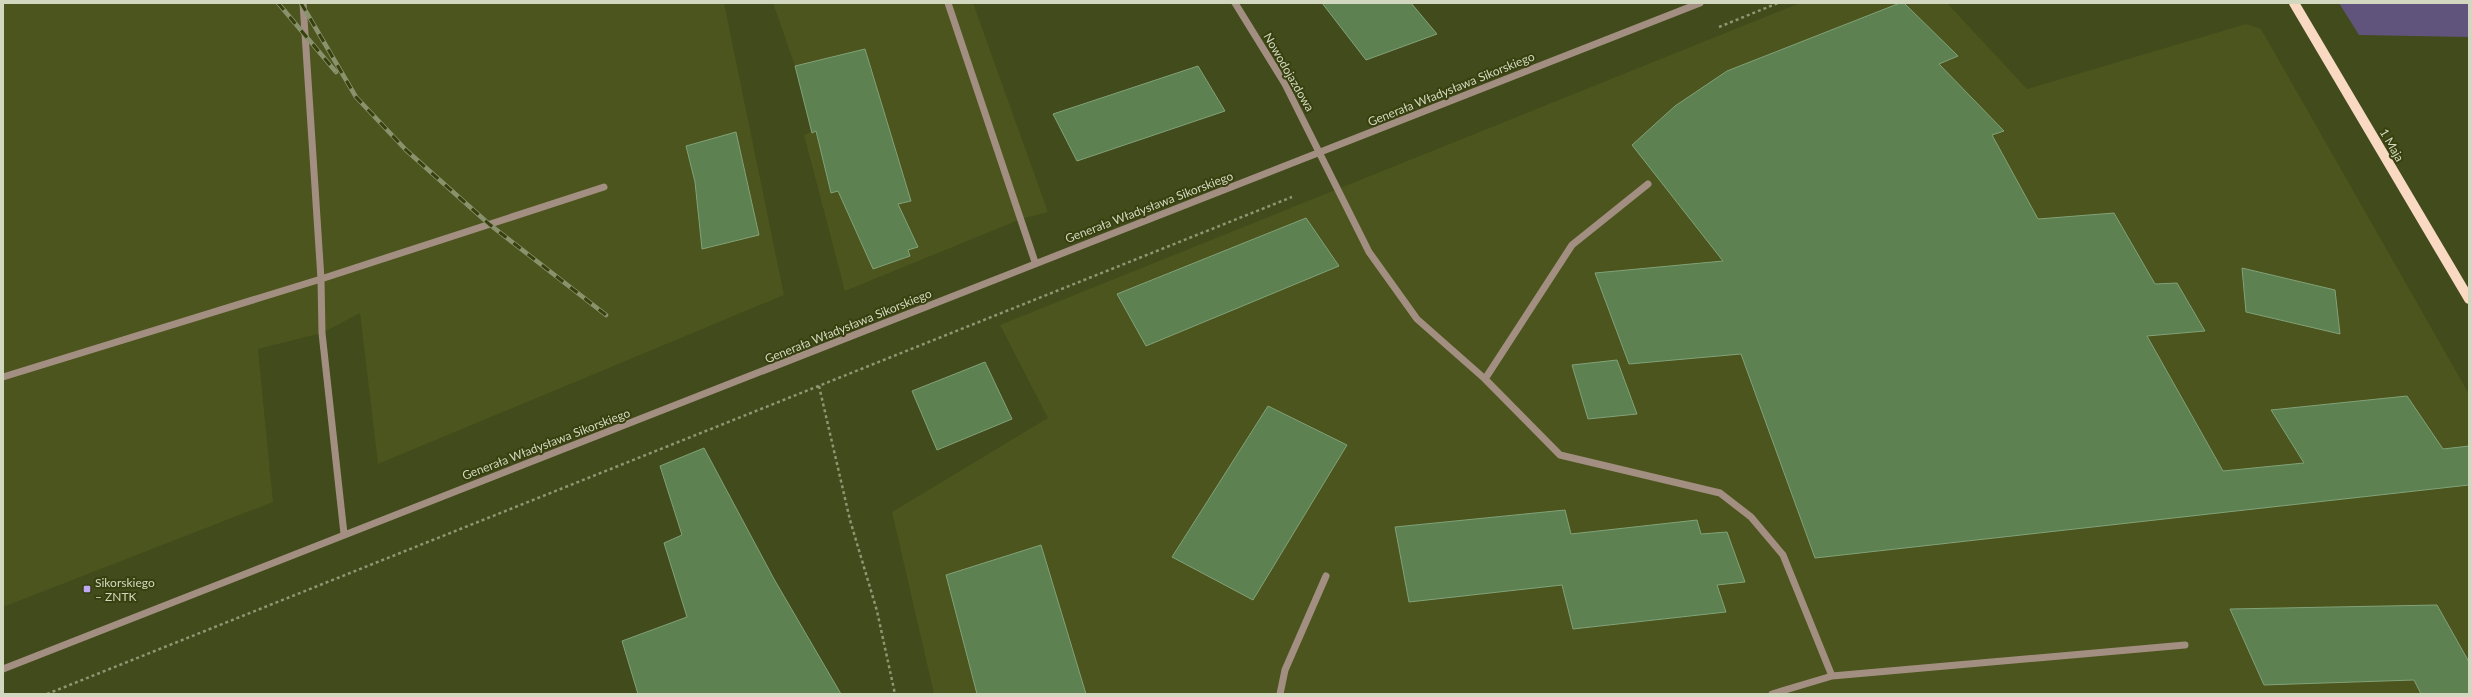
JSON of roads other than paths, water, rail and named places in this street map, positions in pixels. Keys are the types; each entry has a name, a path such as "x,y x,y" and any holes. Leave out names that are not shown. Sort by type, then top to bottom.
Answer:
{"main road":[{"name":"1 Maja","path":"2294,3 2469,299"}],"street":[{"path":"303,3 321,279 322,333 344,534"},
{"path":"948,3 1035,262"},
{"name":"Nowodojazdowa","path":"1235,3 1285,84 1369,252 1417,319 1485,379 1560,455 1720,493 1751,517 1783,555 1832,676"},
{"name":"Generała Władysława Sikorskiego","path":"3,668 810,353 1035,262 1319,153 1700,3"},
{"path":"1485,379 1572,245 1648,184"},
{"path":"3,377 321,279 604,186"},
{"path":"1280,694 1284,670 1326,576"},
{"path":"1772,694 1832,676 2185,645"}],"railway":[{"path":"278,3 336,72"},
{"path":"301,3 356,97 406,150 489,224 606,315"}],"place":[{"name":"Sikorskiego – ZNTK","path":"87,589"}]}
